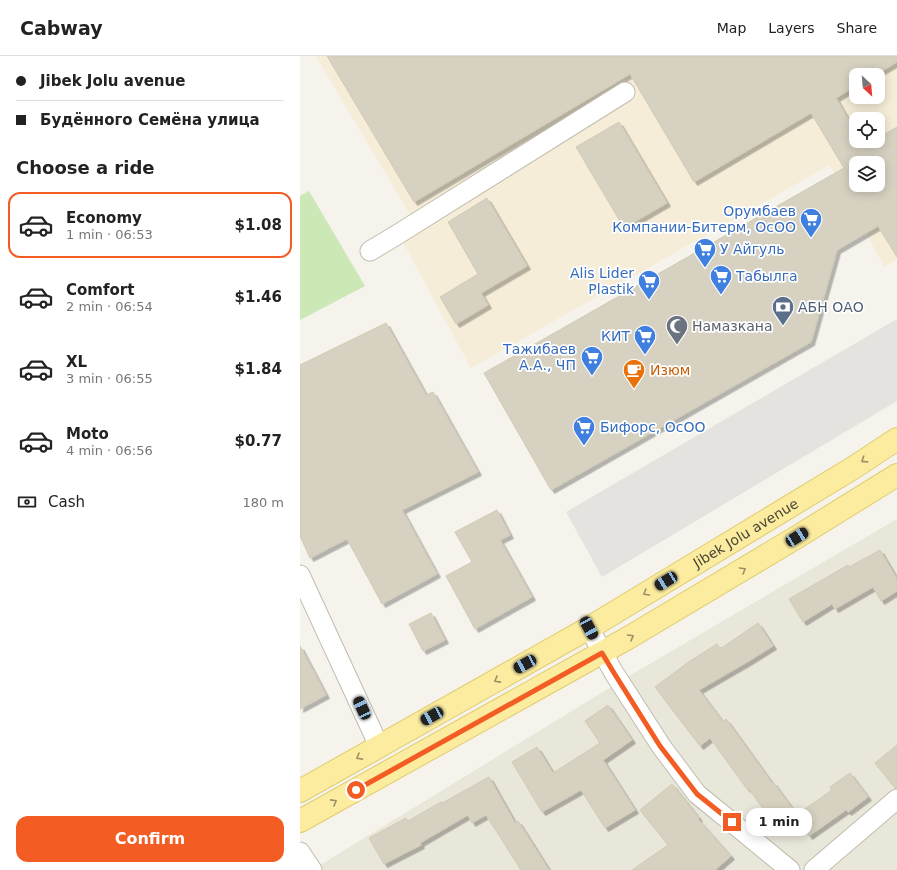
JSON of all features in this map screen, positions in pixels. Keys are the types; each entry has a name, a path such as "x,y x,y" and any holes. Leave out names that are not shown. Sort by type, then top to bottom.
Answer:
{"main road":[{"name":"Jibek Jolu avenue","path":"300,791 589,628 853,468 897,439"},
{"path":"300,821 628,638 797,537 897,475"}],"street":[{"path":"370,250 395,236 625,92"},
{"path":"300,575 379,746"},
{"path":"589,628 614,673 660,746 697,794 790,870"},
{"path":"814,870 897,799"},
{"path":"300,852 312,870"}],"shaded area":[{"path":"316,56 897,56 897,259 884,267 830,165 471,368 400,237 416,225"},
{"path":"897,319 897,401 602,577 566,512"},
{"path":"897,519 897,870 312,870 634,673"}],"green space":[{"path":"309,191 365,286 300,320 300,196"}],"building":[{"path":"327,56 897,56 897,62 885,69 849,68 849,90 836,98 849,121 849,148 885,148 885,134 897,127 897,257 878,226 837,250 811,342 551,490 484,373 844,168 811,113 694,182 630,74 414,202"},
{"path":"619,122 667,203 624,228 576,147"},
{"path":"487,198 527,266 481,293 488,305 456,324 440,297 478,274 448,222"},
{"path":"386,323 426,395 433,392 478,472 402,510 437,574 382,604 347,539 310,558 300,536 300,365"},
{"path":"497,510 510,535 500,540 532,597 475,629 446,576 472,562 455,532"},
{"path":"880,550 897,579 897,591 881,601 873,587 835,609 832,604 803,622 789,599 848,565 849,567"},
{"path":"431,613 445,640 423,651 409,624"},
{"path":"758,623 773,646 699,690 723,722 726,719 792,808 773,822 710,738 700,746 655,687 690,661 717,644 720,649"},
{"path":"300,646 326,695 300,709"},
{"path":"608,705 632,740 603,760 635,810 605,828 581,790 542,812 512,762 537,747 553,773 600,743 585,721"},
{"path":"897,745 897,788 895,788 875,763"},
{"path":"850,773 868,797 848,812 846,810 809,836 795,816 832,790 830,787"},
{"path":"489,777 515,823 518,821 549,870 521,870 486,815 472,823 468,815 420,843 421,845 384,864 369,838 406,818 408,821"},
{"path":"672,784 699,818 698,819 731,856 715,870 632,870 668,845 640,810"}],"place":[{"name":"Орумбаев Компании-Битерм, ОсОО","path":"811,238"},
{"name":"У Айгуль","path":"705,268"},
{"name":"Табылга","path":"721,296"},
{"name":"Alis Lider Plastik","path":"649,300"},
{"name":"АБН ОАО","path":"783,326"},
{"name":"Намазкана","path":"677,346"},
{"name":"КИТ","path":"645,356"},
{"name":"Тажибаев А.А., ЧП","path":"592,376"},
{"name":"Изюм","path":"634,390"},
{"name":"Бифорс, ОсОО","path":"584,446"}],"route":[{"path":"356,790 602,653 660,746 697,794 732,822"}]}
